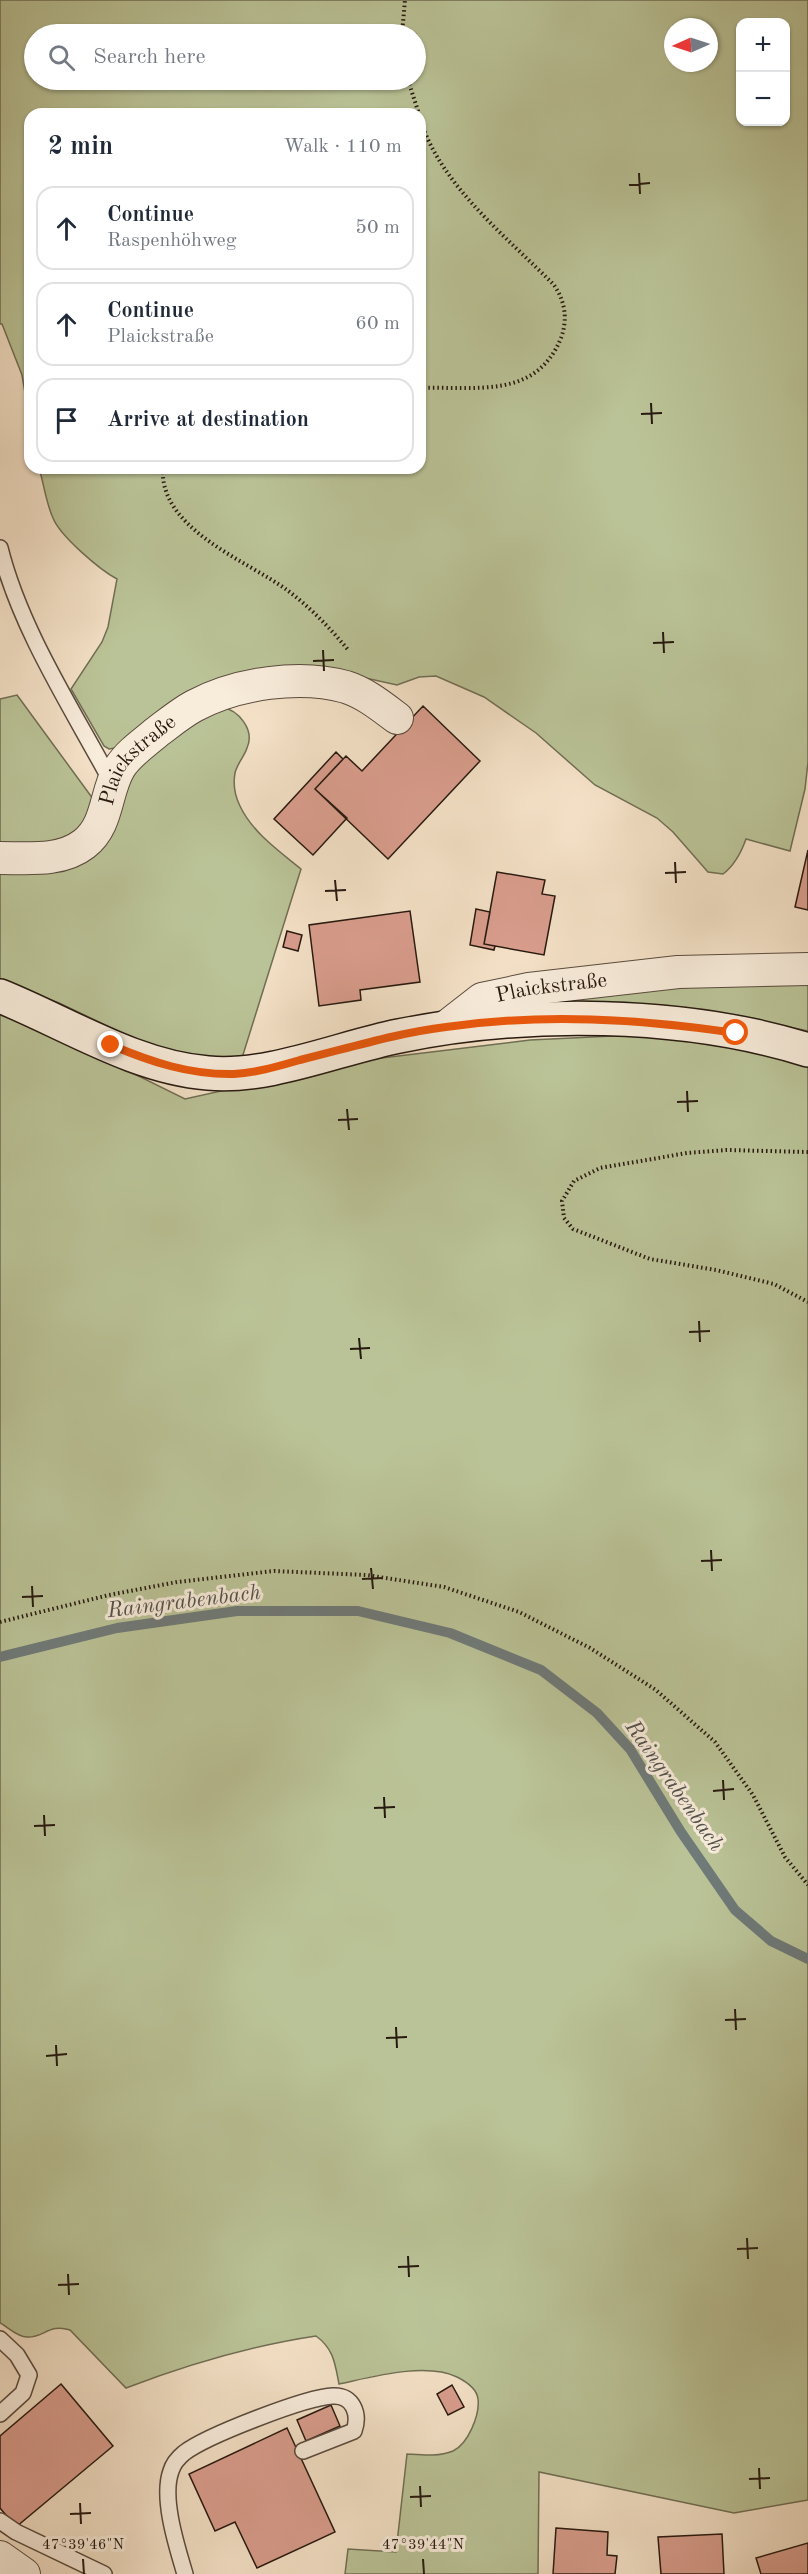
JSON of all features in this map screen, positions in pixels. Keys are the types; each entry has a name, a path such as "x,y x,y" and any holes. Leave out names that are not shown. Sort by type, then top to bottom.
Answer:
{"street":[{"name":"Plaickstraße","path":"0,858 44,857 62,855 76,850 95,833 102,820 112,784 121,765 135,750 173,720 194,706 219,695 253,686 285,682 314,682 346,687 379,704 397,718"},
{"name":"Plaickstraße","path":"546,1003 678,972 808,969"},
{"path":"0,996 150,1061 180,1070 208,1073 235,1074 261,1070 397,1036 446,1027 546,1003 736,1033 808,1050"},
{"path":"0,2557 24,2574"}],"lane":[{"path":"0,548 14,594 28,624 112,784"},
{"path":"0,2339 18,2355 29,2375 23,2392 0,2414"},
{"path":"185,2574 173,2532 169,2501 168,2484 171,2470 177,2459 186,2451 226,2432 289,2407 332,2396 348,2399 357,2416 354,2431 303,2451"},
{"path":"0,2521 16,2532 104,2574"}],"path":[{"path":"403,24 405,0"},
{"path":"411,90 416,108"},
{"path":"426,133 459,188 497,230 555,285 562,296 565,322 555,350 545,365 532,376 505,386 426,388"},
{"path":"162,474 168,500 181,517 201,536 287,591 315,614 352,655"},
{"path":"808,1152 727,1150 687,1153 600,1168 574,1181 562,1201 564,1218 573,1229 650,1259 716,1270 774,1284 808,1302"},
{"path":"0,1622 109,1595 177,1582 274,1571 366,1575 444,1587 519,1612 590,1648 656,1690 715,1742 753,1795 785,1857 808,1885"}],"green space":[{"path":"0,0 808,0 808,762 805,789 790,851 746,839 737,858 723,874 708,872 673,832 657,818 595,785 536,733 484,697 436,676 419,677 397,685 343,673 309,669 109,749 104,746 71,689 102,642 108,627 117,579 81,552 57,525 41,474 426,474 426,108 24,108 24,387 22,375 2,324 0,324"},
{"path":"17,695 96,803 93,816 67,841 0,848 0,699"},
{"path":"221,707 234,712 244,722 249,734 247,748 234,777 240,806 259,833 301,869 242,1058 191,1057 139,1041 59,1003 0,981 0,866 38,867 126,789 138,768 156,748"},
{"path":"808,982 808,1031 744,1017 635,1006 563,1003 566,995 579,992"},
{"path":"0,1011 23,1019 185,1099 357,1061 530,1040 634,1035 683,1038 769,1054 808,1066 808,2500 734,2513 539,2472 538,2574 345,2574 348,2549 396,2552 407,2454 442,2454 453,2451 464,2442 472,2428 478,2406 475,2392 467,2383 444,2373 414,2371 339,2384 335,2363 330,2352 316,2336 219,2357 126,2388 70,2330 57,2328 33,2337 23,2337 0,2323"}],"building":[{"path":"423,706 480,761 388,859 315,789 346,756 362,771"},
{"path":"336,752 343,759 315,789 347,818 313,855 274,819"},
{"path":"808,850 808,910 795,907"},
{"path":"497,872 545,880 542,894 555,896 544,955 484,944"},
{"path":"476,909 490,912 484,944 495,946 494,950 470,945"},
{"path":"410,911 420,982 360,990 361,1000 319,1006 309,925"},
{"path":"287,931 302,935 298,951 283,947"},
{"path":"61,2384 113,2446 16,2527 0,2508 0,2436"},
{"path":"452,2385 464,2407 448,2415 437,2394"},
{"path":"331,2405 340,2426 306,2441 297,2420"},
{"path":"287,2428 335,2532 257,2568 235,2522 215,2531 189,2474"},
{"path":"556,2528 608,2532 607,2555 617,2556 615,2574 553,2574"},
{"path":"722,2534 724,2574 661,2574 658,2537"},
{"path":"808,2543 808,2574 761,2574 756,2558"}],"waterway":[{"name":"Raingrabenbach","path":"0,1657 117,1628 237,1611 358,1611 450,1633 541,1670 597,1713 630,1749 681,1832 735,1910 771,1941 808,1959"}],"route":[{"path":"111,1045 180,1070 235,1074 261,1070 397,1036 446,1027 534,1019 598,1019 673,1024 736,1033"}]}
